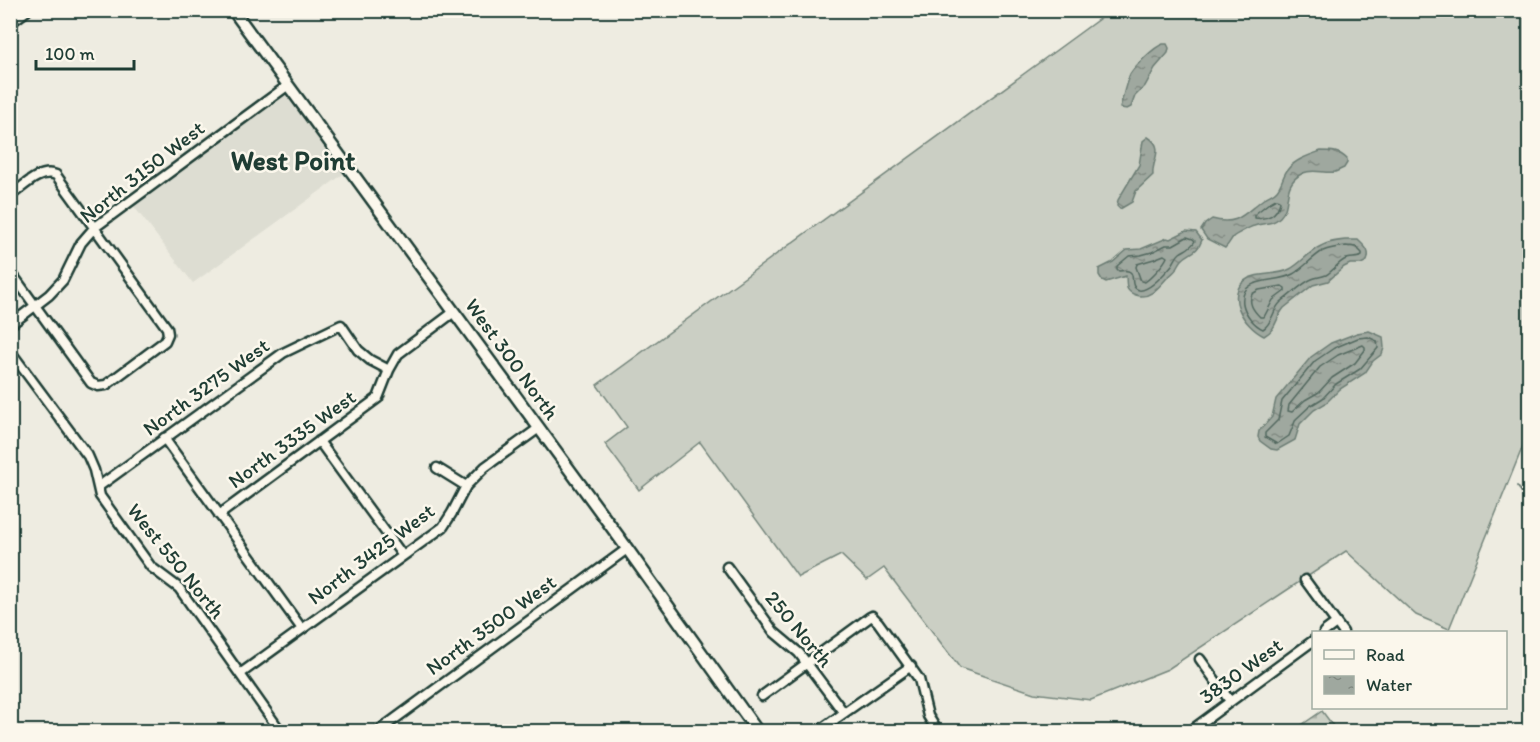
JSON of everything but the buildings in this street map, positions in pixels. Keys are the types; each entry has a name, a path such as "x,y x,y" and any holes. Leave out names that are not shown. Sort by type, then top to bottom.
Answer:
{"main road":[{"path":"10,22 26,10"},
{"name":"West 300 North","path":"233,10 286,86 539,428 758,732"}],"street":[{"name":"North 3150 West","path":"10,324 49,295 63,280 81,243 94,228 286,86"},
{"path":"10,196 42,174 49,172 56,175 167,328 168,334 165,341 157,348 106,385 98,386 91,383 10,271"},
{"name":"North 3335 West","path":"219,515 378,398 398,354 454,312"},
{"name":"North 3275 West","path":"98,487 283,353 341,325 358,350 370,360 389,370"},
{"name":"West 550 North","path":"10,351 88,456 100,496 151,567 179,588 281,732"},
{"name":"North 3425 West","path":"240,674 443,527 466,486 485,467 539,428"},
{"path":"164,438 302,629"},
{"path":"319,441 403,556"},
{"path":"437,468 466,486"},
{"name":"North 3500 West","path":"377,732 627,549"},
{"name":"250 North","path":"727,567 774,632 800,653 844,713"},
{"path":"1305,580 1341,631"},
{"path":"762,696 873,616 911,666 921,685 928,716 938,732"},
{"path":"1327,631 1336,624"},
{"name":"3830 West","path":"1189,732 1312,641"},
{"path":"1200,659 1230,701"},
{"path":"817,732 911,666"}],"shaded area":[{"path":"285,93 345,173 193,283 132,204"}],"green space":[{"path":"1200,10 1529,11 1529,431 1449,629 1416,615 1346,551 1168,669 1091,700 1034,693 960,668 884,568 867,580 841,555 798,577 700,442 639,490 605,444 627,427 597,385 1110,11 1190,11 1194,15"},
{"path":"1322,711 1337,731 1293,731"}],"water":[{"path":"1163,44 1167,44 1168,53 1155,68 1145,86 1135,96 1131,107 1120,108 1130,74 1145,57"},
{"path":"1148,137 1153,141 1157,150 1153,175 1136,191 1132,202 1120,209 1117,206 1118,200 1139,165 1143,141"},
{"path":"1321,151 1338,153 1347,159 1347,163 1344,168 1335,172 1307,172 1296,178 1289,189 1284,212 1273,222 1257,225 1239,233 1225,248 1207,239 1201,230 1205,224 1212,219 1229,221 1242,216 1276,191 1291,166"},
{"path":"1186,231 1196,232 1202,240 1200,245 1182,260 1175,271 1157,289 1149,294 1141,296 1130,292 1126,276 1106,282 1099,275 1099,269 1113,262 1127,250 1141,249"},
{"path":"1358,240 1368,252 1367,261 1361,264 1350,264 1328,281 1313,285 1284,308 1274,327 1264,336 1249,325 1239,309 1237,300 1237,292 1241,284 1254,276 1285,271 1294,267 1322,245"},
{"path":"1369,331 1383,337 1384,348 1382,354 1373,361 1365,373 1314,410 1300,424 1295,440 1277,450 1271,449 1260,441 1259,431 1272,417 1276,399 1311,357 1331,343"}],"waterway":[{"path":"1517,486 1524,495"}],"district":[{"name":"West Point","path":"293,161"}]}
